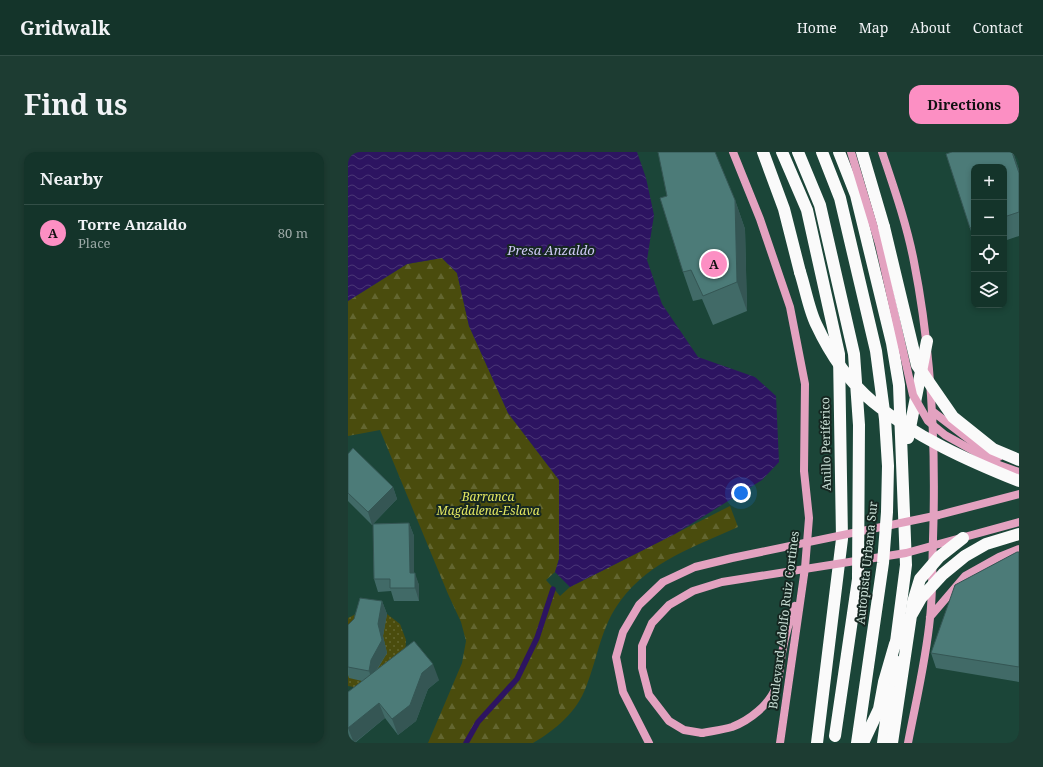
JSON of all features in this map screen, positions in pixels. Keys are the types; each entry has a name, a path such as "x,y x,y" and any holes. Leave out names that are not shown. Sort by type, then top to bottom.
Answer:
{"highway":[{"path":"763,152 784,209 815,323 833,356 851,379 872,401 950,451 1019,481"},
{"name":"Anillo Periférico","path":"782,152 807,210 839,354 842,539 817,743"},
{"name":"Autopista Urbana Sur","path":"798,152 820,205 854,354 859,425 858,579 834,743"},
{"name":"Autopista Urbana Sur","path":"822,152 840,198 876,351 885,419 888,466 887,512 883,563 857,743"},
{"path":"838,152 856,195 892,343 899,385 906,565 883,743"},
{"path":"862,152 884,227 916,365 953,417 993,449 1019,460"},
{"path":"903,465 927,341"},
{"path":"863,743 879,709 884,682 895,644 921,598 943,574 965,556 986,544 1019,534"},
{"path":"892,743 913,602 920,579 939,557 963,538"}],"main road":[{"name":"Boulevard Adolfo Ruiz Cortines","path":"733,152 760,219 790,307 804,384 804,471 809,518 805,568 800,594 780,743"},
{"path":"851,152 879,244 913,395 928,421 945,435 999,465 1019,472"},
{"path":"882,152 896,193 914,261 927,341 932,411 935,493 930,617 926,650 908,743"},
{"path":"932,411 987,453 1001,458 1019,460"},
{"path":"649,743 624,692 616,657 623,632 639,605 663,582 695,567 939,515 1019,494"},
{"path":"800,594 786,636 779,678 773,694 766,704 749,718 722,730 702,733 684,730 669,722 649,695 642,668 642,646 652,623 669,605 693,591 722,582 906,553 1019,522"},
{"path":"930,617 965,576 998,557 1019,549"}],"green space":[{"name":"Barranca Magdalena-Eslava","path":"442,258 457,273 469,326 508,413 559,480 559,559 555,572 546,580 560,596 570,587 730,506 738,527 675,556 646,575 633,586 621,600 609,620 600,642 586,687 577,704 564,720 533,743 428,743 462,663 466,641 461,622 380,430 348,436 348,301 407,264"},
{"path":"364,610 387,614 400,624 406,640 405,656 370,690 348,686 348,618"}],"water":[{"name":"Presa Anzaldo","path":"348,152 637,152 646,178 654,215 647,260 662,304 698,357 755,377 776,396 779,462 762,480 675,534 570,587 555,572 559,559 559,480 508,413 469,326 457,273 442,258 407,264 348,301"}],"building":[{"path":"658,152 715,152 735,200 737,282 703,296 691,270 683,272 660,198 667,196"},
{"path":"952,152 1012,152 1019,173 1019,212 1007,216 1007,164 971,164 970,228 946,154"},
{"path":"353,448 393,487 368,512 348,493 348,454"},
{"path":"409,523 410,573 415,573 415,588 390,588 390,579 374,579 373,524"},
{"path":"1019,552 1019,667 931,653 955,585"},
{"path":"360,598 382,601 378,624 382,640 371,660 369,671 348,667 348,625 354,619"},
{"path":"414,641 433,664 422,673 410,705 392,719 379,703 348,728 348,692"}],"waterway":[{"path":"466,743 478,722 517,679 537,638 553,589"}],"place":[{"name":"Torre Anzaldo","path":"714,264"}]}
